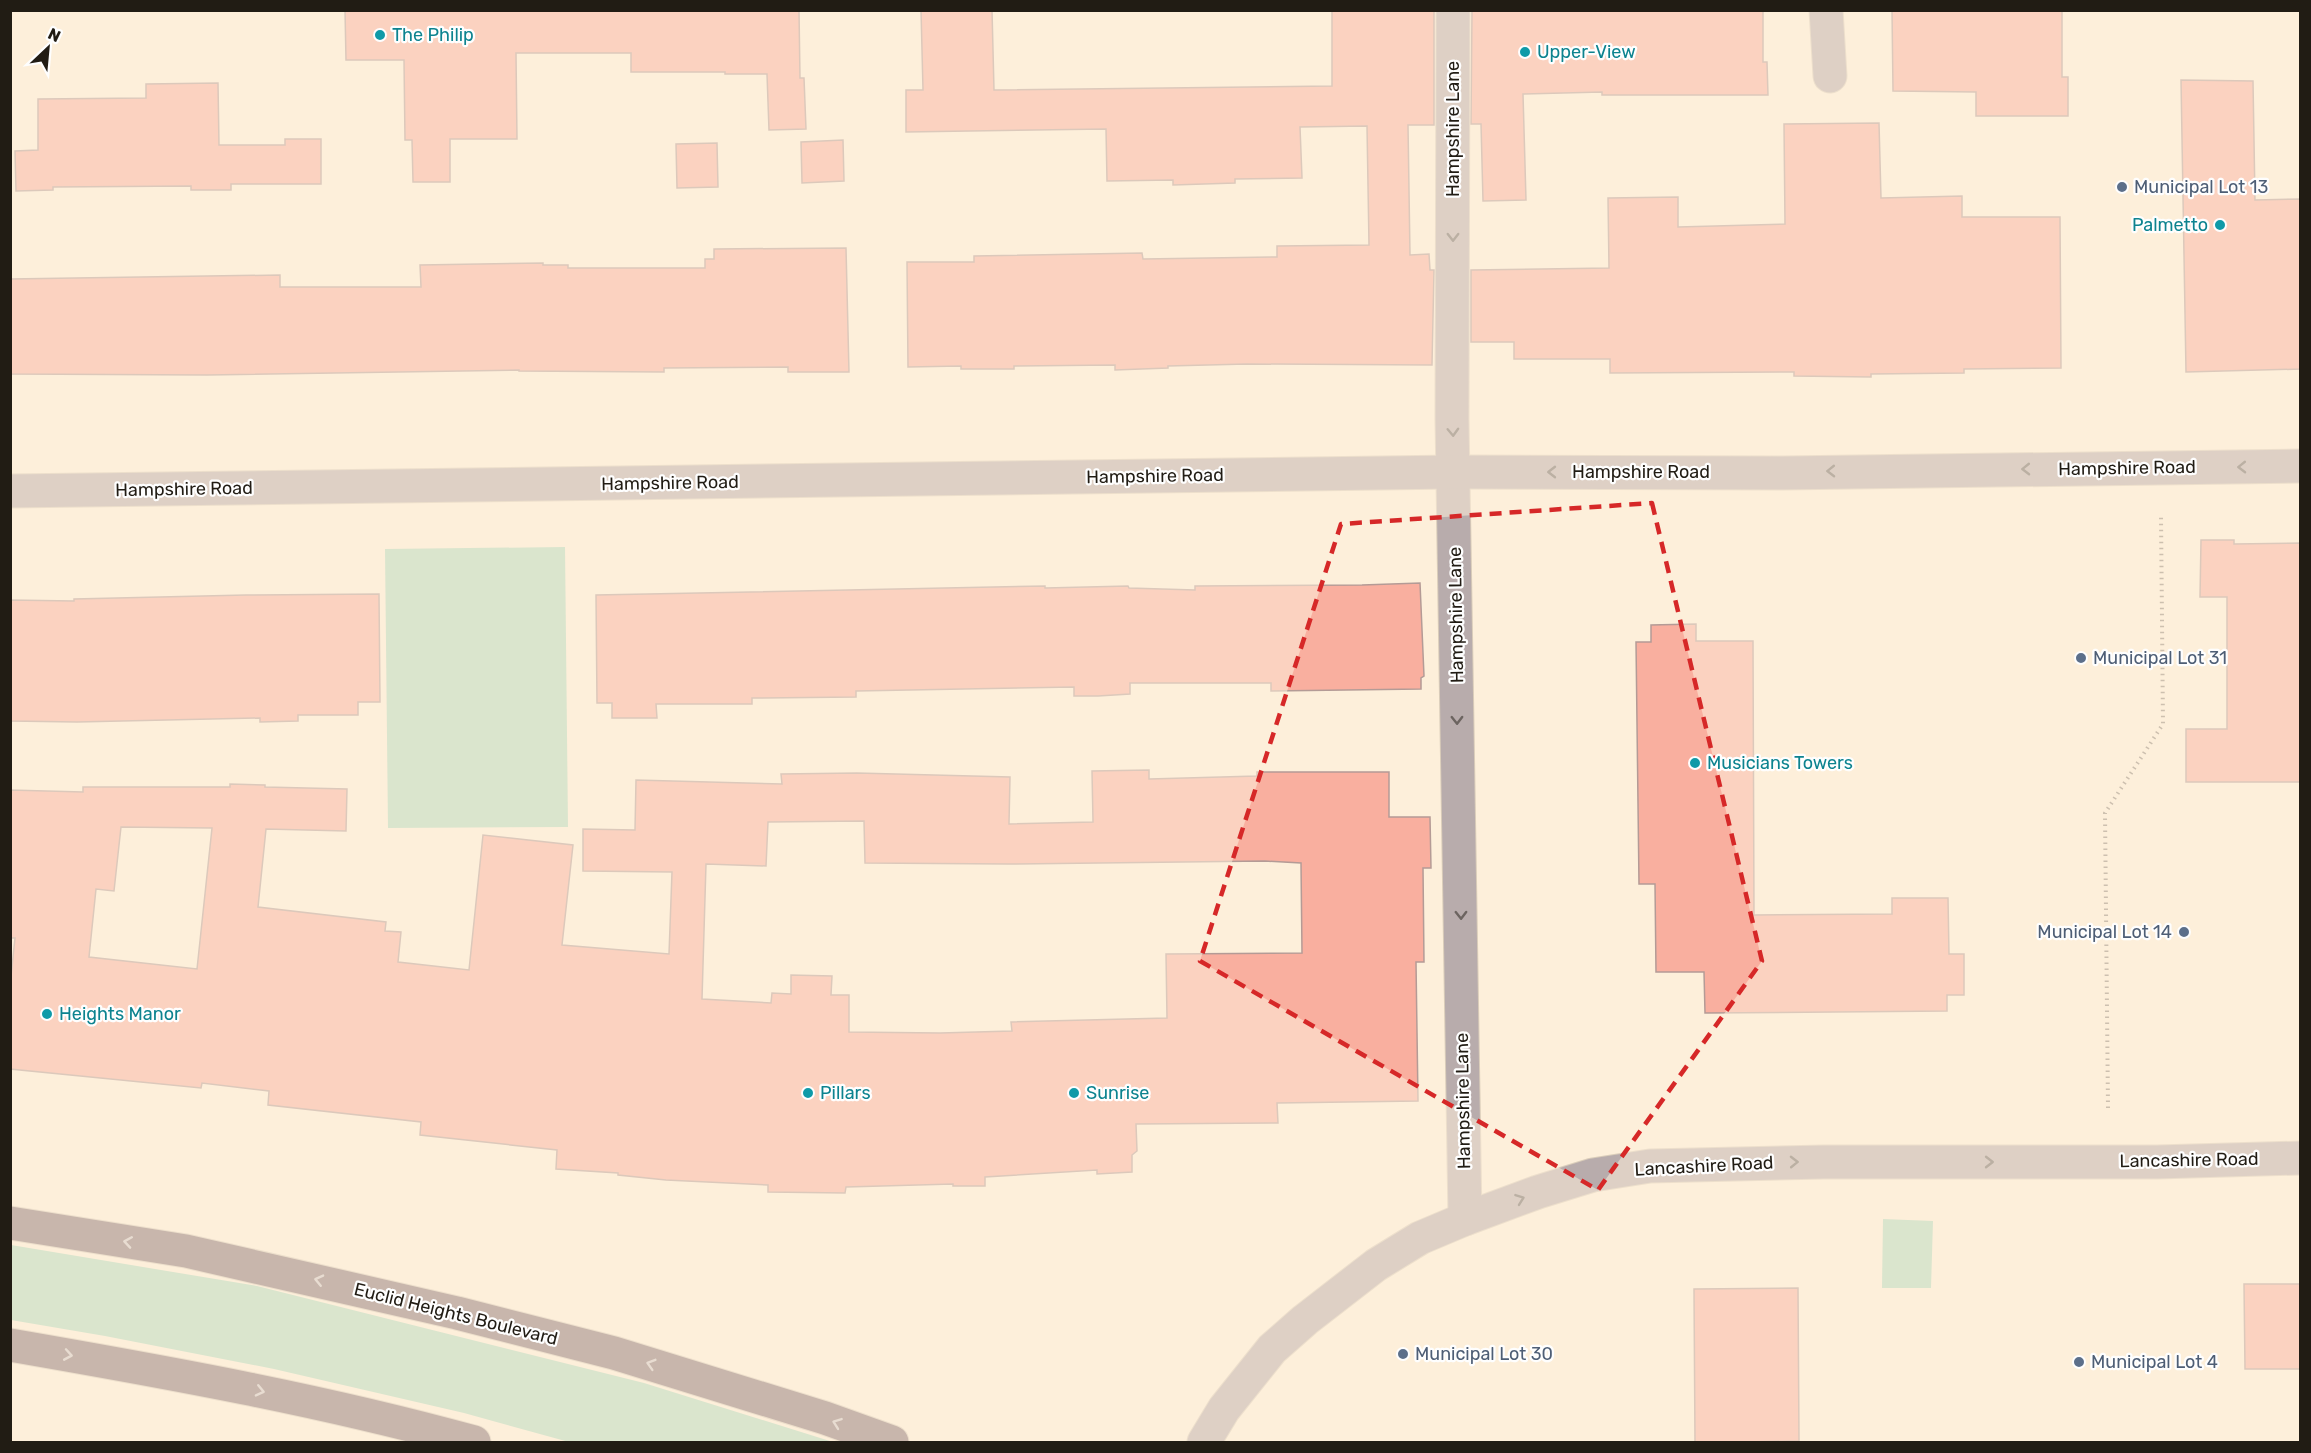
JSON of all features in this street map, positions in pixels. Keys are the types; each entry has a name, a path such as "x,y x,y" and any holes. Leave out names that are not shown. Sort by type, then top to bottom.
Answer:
{"main road":[{"name":"Euclid Heights Boulevard","path":"10,1223 186,1251 457,1313 614,1353 825,1418 892,1443"},
{"path":"10,1345 228,1384 416,1426 474,1443"}],"street":[{"name":"Hampshire Lane","path":"1453,10 1454,472 1465,1219"},
{"path":"1826,10 1830,76"},
{"name":"Hampshire Road","path":"10,491 1454,472 1783,472 2301,466"},
{"name":"Lancashire Road","path":"1203,1443 1224,1409 1272,1349 1305,1320 1376,1265 1420,1238 1465,1219 1538,1192 1593,1175 1650,1166 1824,1162 2157,1162 2301,1158"}],"path":[{"path":"2108,1108 2104,813 2163,724 2161,516"}],"highlighted area":[{"path":"1652,503 1762,961 1598,1190 1200,961 1341,524"}],"green space":[{"path":"565,547 568,827 388,828 385,549"},
{"path":"1883,1219 1933,1221 1931,1288 1882,1288"},
{"path":"11,1245 257,1286 644,1383 833,1442 569,1442 464,1413 274,1369 11,1320"}],"building":[{"path":"345,10 799,10 800,78 804,78 806,129 769,130 767,74 631,72 631,53 516,53 517,139 450,139 450,182 413,182 412,140 405,140 404,60 346,60"},
{"path":"921,10 992,10 994,90 1332,86 1332,10 1434,10 1434,125 1408,125 1410,255 1429,254 1430,270 1434,270 1432,365 1247,364 1115,370 1115,365 1014,366 1014,369 961,369 961,366 908,367 907,262 974,262 974,256 1142,253 1143,259 1277,257 1277,246 1369,245 1367,126 1300,127 1302,178 1235,179 1235,183 1173,185 1173,180 1107,181 1106,129 906,132 906,90 923,90"},
{"path":"1472,10 1763,10 1763,62 1767,62 1768,95 1602,95 1602,92 1523,94 1526,200 1483,201 1481,124 1471,124"},
{"path":"1892,10 2062,10 2062,77 2068,77 2068,116 1976,116 1976,92 1893,91"},
{"name":"Palmetto","path":"2181,80 2253,81 2255,200 2301,199 2301,369 2186,372"},
{"path":"218,83 219,145 285,145 285,139 321,139 321,184 231,184 231,190 191,190 191,186 53,187 53,190 16,191 15,151 38,150 38,99 146,98 146,84"},
{"path":"1879,123 1881,198 1962,196 1962,217 2060,217 2061,368 1964,369 1964,373 1871,374 1871,377 1794,376 1794,372 1610,373 1610,359 1514,359 1514,342 1471,342 1471,270 1609,268 1608,198 1678,197 1678,227 1785,224 1784,124"},
{"path":"843,140 844,181 802,183 801,142"},
{"path":"717,143 718,187 677,188 676,144"},
{"path":"846,248 849,372 788,372 788,367 664,368 664,372 519,370 207,375 10,374 10,279 280,275 280,287 421,287 420,265 543,263 543,265 568,265 568,268 705,268 705,259 714,259 714,249"},
{"path":"2201,540 2234,540 2234,544 2301,543 2301,782 2186,782 2186,729 2227,729 2227,597 2200,597"},
{"path":"1420,583 1424,676 1421,678 1421,689 1271,691 1271,683 1130,683 1130,694 1098,696 1074,696 1074,687 856,691 856,697 752,698 752,704 656,704 657,718 612,718 612,703 597,703 596,595 1045,586 1045,588 1128,586 1129,588 1195,590 1195,586"},
{"path":"379,594 380,702 358,702 358,715 298,715 298,721 260,722 260,718 77,722 10,721 10,600 74,601 74,599 246,595"},
{"name":"Musicians Towers","path":"1696,624 1696,641 1753,641 1754,915 1892,914 1892,898 1948,898 1949,954 1964,954 1964,995 1947,995 1947,1011 1705,1013 1704,972 1656,972 1655,884 1639,884 1636,642 1651,642 1651,625"},
{"path":"1149,770 1149,779 1257,776 1257,772 1389,772 1389,817 1430,817 1431,868 1423,868 1424,962 1416,962 1418,1101 1277,1103 1278,1123 1136,1124 1137,1151 1132,1155 1132,1172 1097,1174 1097,1170 985,1177 985,1186 953,1186 953,1184 846,1187 845,1193 768,1192 768,1185 666,1180 618,1175 618,1173 556,1169 557,1150 420,1135 421,1122 268,1105 269,1091 202,1083 201,1088 10,1069 10,986 15,938 10,938 10,790 83,792 83,787 230,787 230,784 347,789 346,831 266,829 258,907 386,922 385,931 401,932 398,962 469,970 483,835 573,845 562,945 669,954 672,872 583,871 583,829 635,830 636,780 782,784 781,774 857,773 1010,777 1009,824 1093,822 1092,771","holes":["864,821 865,863 1265,861 1301,863 1302,953 1166,954 1167,1018 1011,1022 1012,1031 849,1032 849,995 831,995 832,976 791,975 791,994 772,993 771,1003 702,999 706,864 766,866 768,822","121,827 212,828 197,969 89,957 96,889 114,891"]},
{"path":"2244,1284 2301,1284 2301,1369 2245,1369"},
{"path":"1798,1288 1799,1441 1695,1443 1694,1289"}],"place":[{"name":"The Philip","path":"380,35"},
{"name":"Upper-View","path":"1525,52"},
{"name":"Municipal Lot 13","path":"2122,187"},
{"name":"Palmetto","path":"2220,225"},
{"name":"Municipal Lot 31","path":"2081,658"},
{"name":"Musicians Towers","path":"1695,763"},
{"name":"Municipal Lot 14","path":"2184,932"},
{"name":"Heights Manor","path":"47,1014"},
{"name":"Pillars","path":"808,1093"},
{"name":"Sunrise","path":"1074,1093"},
{"name":"Municipal Lot 30","path":"1403,1354"},
{"name":"Municipal Lot 4","path":"2079,1362"}]}
